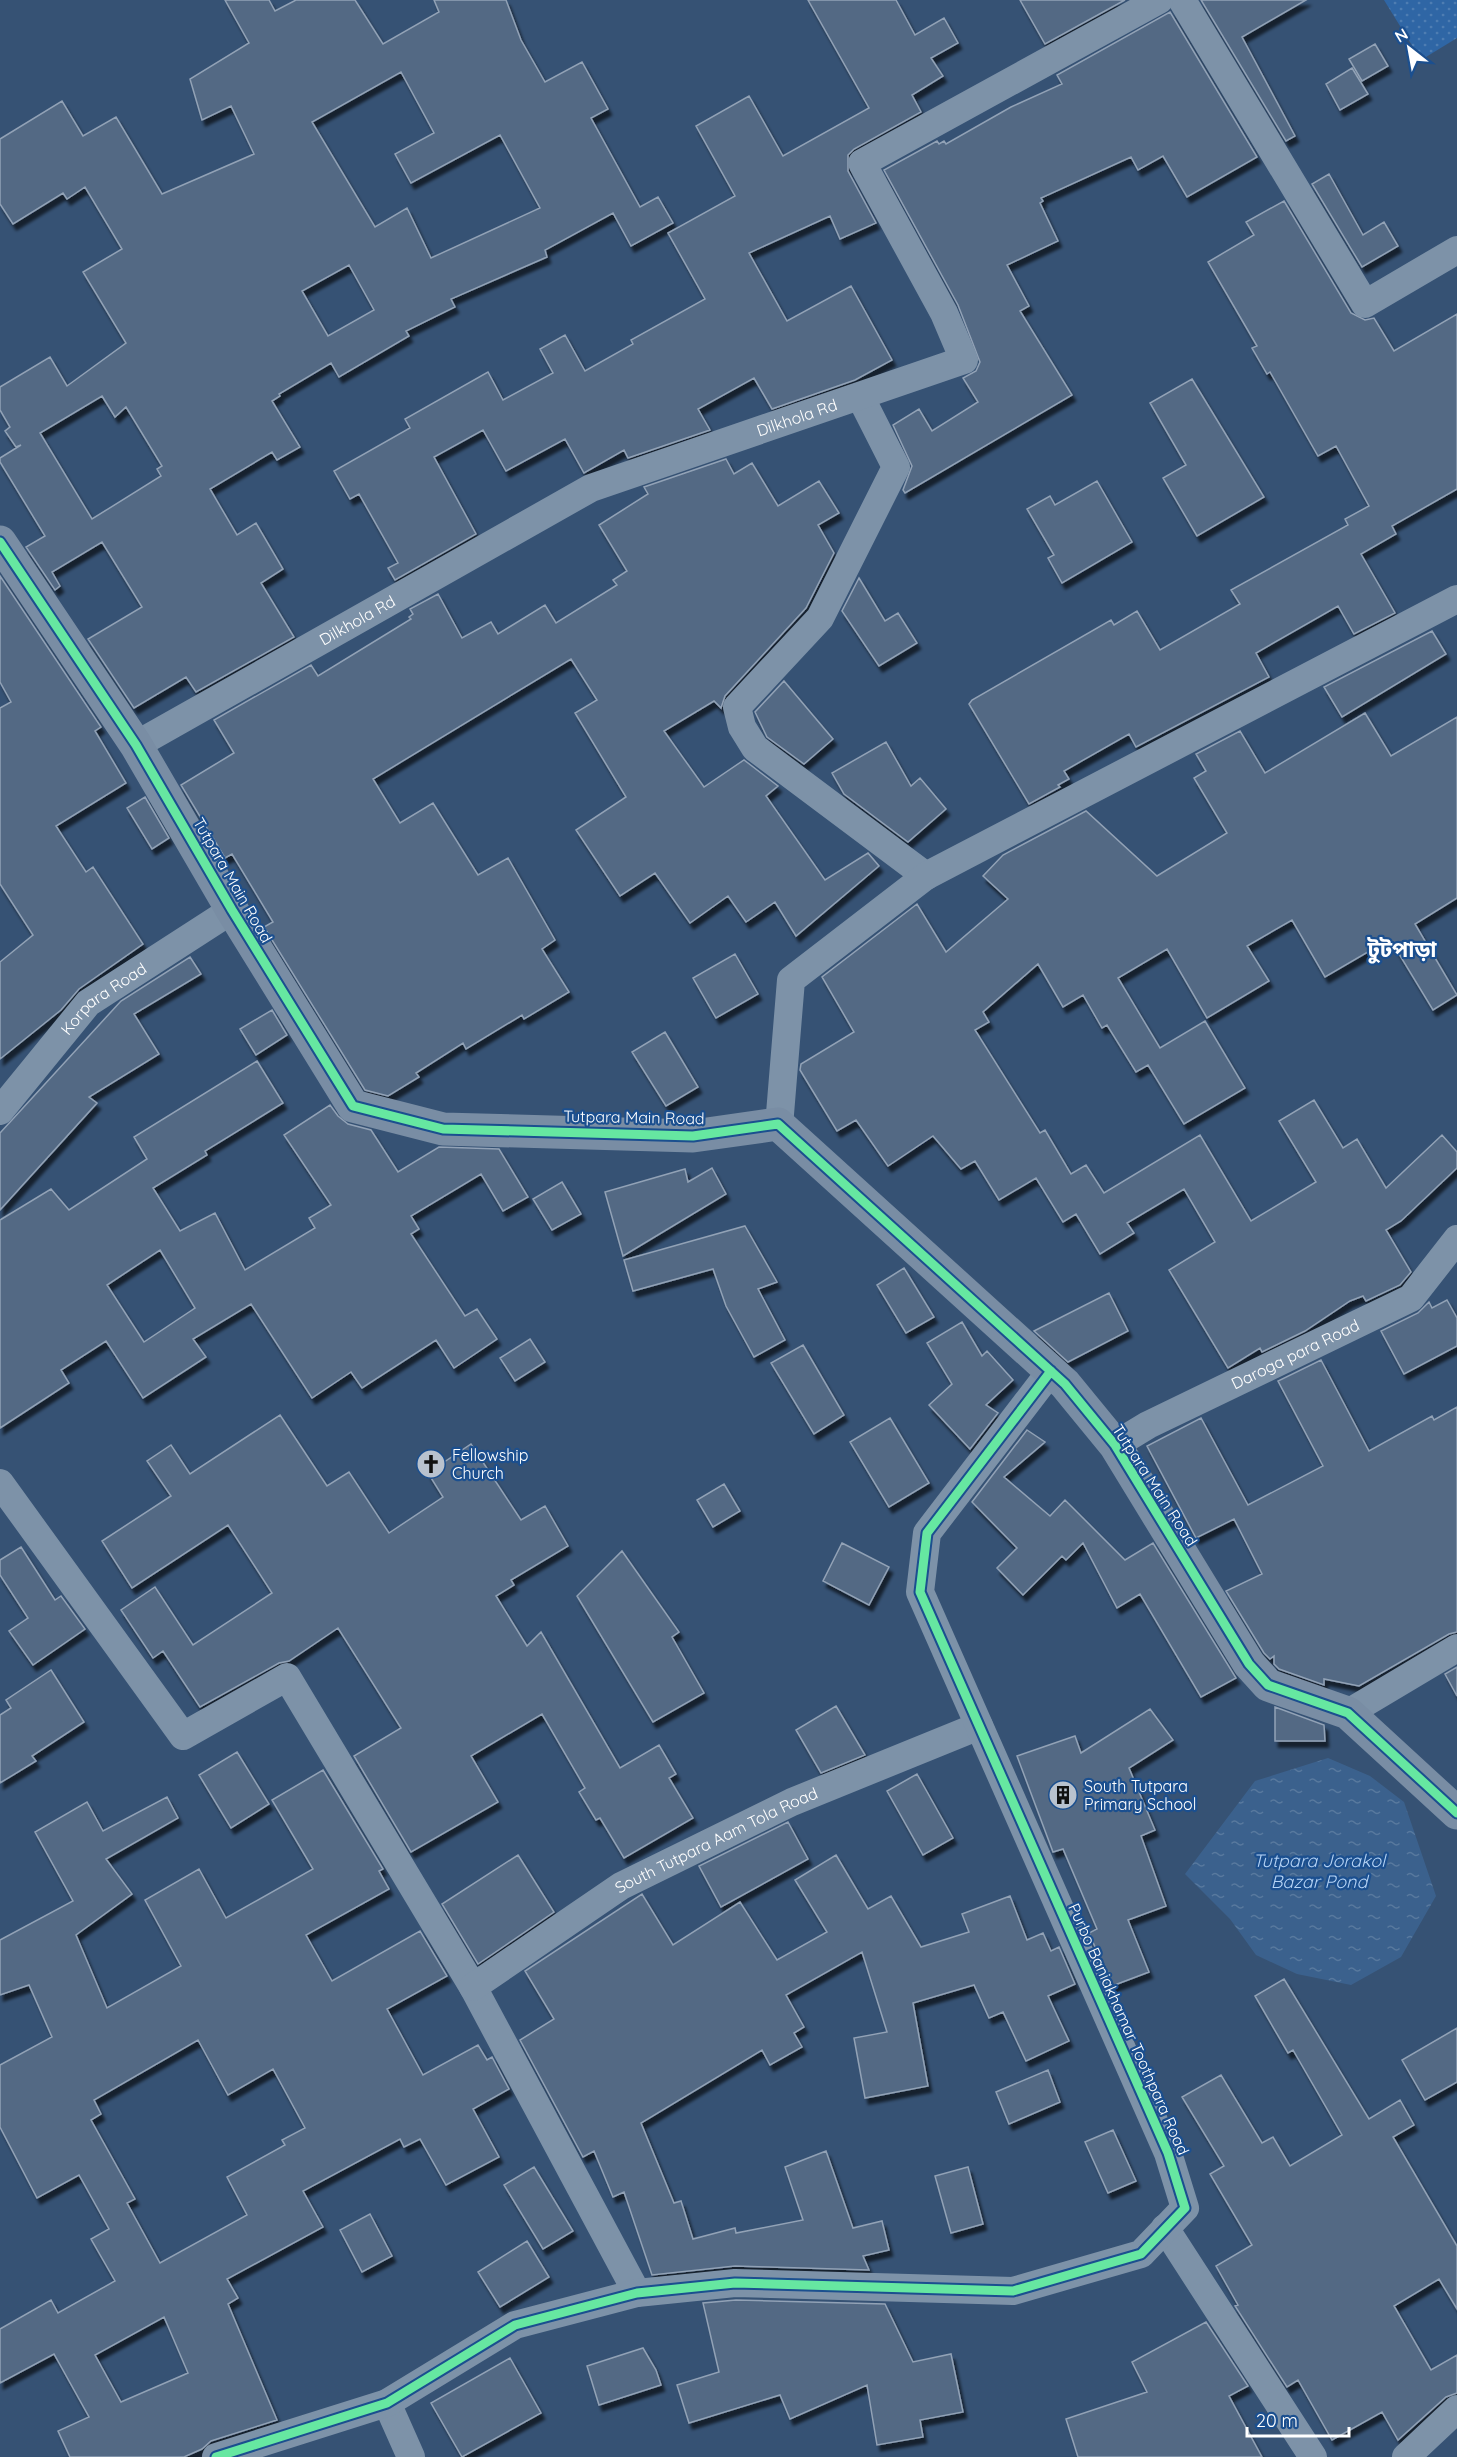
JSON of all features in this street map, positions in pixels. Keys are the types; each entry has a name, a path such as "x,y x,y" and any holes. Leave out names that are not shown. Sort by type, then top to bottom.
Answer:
{"street":[{"name":"Dilkhola Rd","path":"136,746 384,603 591,488 861,398 964,360 944,313 862,163 1159,0"},
{"path":"1182,0 1365,304 1457,250"},
{"path":"861,398 896,467 820,618 737,706 742,727 755,748 926,876"},
{"name":"Tutpara Main Road","path":"0,542 136,746 232,910 352,1106 443,1129 693,1136 779,1126 1065,1384 1114,1445 1249,1664 1268,1685 1348,1713 1457,1813"},
{"path":"779,1126 791,980 926,876 1457,599"},
{"name":"Korpara Road","path":"0,1111 88,1003 232,910"},
{"name":"Daroga para Road","path":"1114,1445 1148,1425 1411,1298 1457,1239"},
{"name":"Purbo Baniakhamar Toothpara Road","path":"216,2457 387,2403 515,2325 638,2293 735,2283 1013,2292 1141,2254 1185,2208 1168,2153 920,1592 927,1533 1050,1371"},
{"path":"0,1482 183,1736 287,1677 473,1987 638,2293"},
{"path":"1348,1713 1457,1648"},
{"name":"South Tutpara Aam Tola Road","path":"473,1987 621,1886 792,1802 979,1726"},
{"path":"1165,2229 1314,2457"},
{"path":"387,2403 411,2457"},
{"path":"1406,2457 1457,2409"}],"shaded area":[{"path":"1384,0 1457,0 1457,38 1421,60"}],"water":[{"name":"Tutpara Jorakol Bazar Pond","path":"1328,1758 1370,1776 1404,1802 1436,1896 1401,1957 1351,1985 1297,1974 1256,1955 1230,1919 1185,1874 1255,1781"}],"building":[{"path":"225,0 269,0 275,11 296,0 355,0 383,44 439,12 434,0 506,0 521,40 545,82 582,62 608,109 591,118 640,207 658,197 673,223 631,246 613,213 545,250 547,257 451,299 455,307 406,331 409,336 339,377 331,363 279,394 280,396 272,401 300,447 277,460 272,452 210,489 237,535 256,523 283,569 261,583 294,637 196,692 186,677 134,708 88,639 142,607 102,542 52,572 60,586 55,590 26,547 45,536 0,462 0,458 21,445 16,447 5,431 10,427 0,410 0,387 50,357 67,386 126,343 83,272 122,249 85,187 67,199 63,193 13,224 0,204 0,139 62,101 83,136 116,117 162,194 254,154 231,106 202,120 190,79 249,43","holes":["401,72 434,133 395,154 411,183 500,135 540,208 431,258 407,208 375,227 312,122","349,265 374,310 328,336 302,291","102,396 115,417 126,407 162,466 157,469 161,476 92,519 40,433"]},
{"path":"808,0 896,0 915,35 944,18 958,43 931,58 943,76 912,95 921,112 854,149 848,155 848,171 876,223 840,239 830,216 749,253 787,321 851,286 892,360 855,380 772,409 754,378 698,409 710,430 628,458 624,450 584,473 565,439 506,471 483,430 434,457 476,534 395,580 388,568 398,563 359,494 350,499 334,471 410,428 405,419 488,372 503,400 553,373 540,349 565,335 585,371 633,344 631,340 705,299 668,233 735,196 696,126 749,96 783,156 869,108"},
{"path":"1020,0 1125,0 1045,44"},
{"path":"1201,0 1306,0 1242,37 1295,136 1286,141"},
{"path":"1170,12 1257,157 1187,197 1163,156 1138,170 1131,157 1041,198 1043,201 1040,203 1058,241 1007,265 1029,306 1020,311 1072,395 905,493 903,490 912,466 893,425 919,409 932,431 978,402 963,378 976,371 980,362 958,305 884,170 937,141 939,144 944,141 946,144 1011,107 1062,84 1057,75"},
{"path":"1375,44 1388,66 1362,81 1349,59"},
{"path":"1352,68 1368,94 1340,110 1326,84"},
{"path":"1329,174 1363,235 1384,222 1398,246 1362,267 1312,184"},
{"path":"1284,201 1351,313 1365,320 1374,318 1394,351 1457,314 1457,489 1392,526 1396,534 1361,554 1395,613 1354,634 1338,606 1256,653 1269,677 1136,747 1129,734 1064,771 1069,779 1058,785 1060,787 1029,804 969,704 972,700 1111,620 1114,625 1137,611 1160,650 1240,604 1231,590 1348,525 1345,519 1369,506 1336,446 1318,456 1270,372 1267,374 1252,348 1257,346 1208,262 1254,235 1246,222"},
{"path":"1192,379 1264,497 1197,536 1163,478 1186,465 1150,403"},
{"path":"726,459 734,474 752,463 778,506 819,481 839,513 818,525 834,553 806,608 725,696 721,708 714,701 664,731 704,787 744,760 778,786 766,796 825,880 868,853 879,866 796,936 775,902 746,922 728,896 690,923 655,873 620,896 576,830 626,797 575,713 597,700 571,659 373,779 400,823 433,803 478,875 508,858 555,940 542,949 569,992 524,1019 522,1015 466,1049 463,1043 416,1073 419,1077 388,1096 365,1090 264,927 273,922 232,854 225,858 181,785 234,753 214,720 311,665 318,676 411,619 409,617 413,614 410,609 438,594 462,638 491,622 498,634 545,605 556,623 617,585 613,580 627,571 599,525 648,494 644,487"},
{"path":"1097,481 1132,542 1062,583 1048,558 1054,555 1027,509 1050,496 1055,505"},
{"path":"0,576 101,727 95,731 126,783 56,826 86,872 93,867 143,944 79,989 61,1010 0,1059 0,962 33,935 0,884 0,708 11,702 0,682"},
{"path":"859,578 885,621 898,613 917,643 879,666 842,611"},
{"path":"1432,631 1446,654 1342,717 1324,687"},
{"path":"784,681 833,739 804,764 767,737 755,712"},
{"path":"1365,713 1391,756 1457,717 1457,898 1415,924 1457,995 1433,1010 1390,939 1325,977 1292,920 1247,946 1269,981 1207,1018 1167,949 1118,978 1160,1048 1205,1021 1245,1088 1184,1124 1148,1065 1136,1072 1107,1025 1102,1028 1083,995 1063,1007 1038,964 983,1012 989,1022 975,1030 1040,1133 1045,1130 1071,1174 1086,1165 1104,1193 1200,1135 1251,1221 1316,1182 1279,1121 1314,1100 1343,1148 1357,1139 1386,1188 1442,1135 1457,1152 1457,1168 1401,1221 1386,1230 1411,1272 1400,1285 1366,1301 1363,1296 1350,1301 1305,1331 1262,1352 1260,1348 1228,1368 1169,1270 1215,1242 1184,1189 1127,1223 1134,1233 1100,1254 1076,1214 1063,1222 1036,1178 999,1200 975,1161 961,1169 933,1136 888,1166 856,1120 837,1131 800,1070 801,1064 854,1032 822,977 917,904 946,952 1008,899 983,876 1003,855 1086,811 1157,876 1227,833 1194,778 1206,771 1196,754 1240,731 1265,773"},
{"path":"886,742 911,786 920,778 946,809 908,842 844,794 832,773"},
{"path":"145,797 169,838 152,849 127,808"},
{"path":"735,954 758,994 716,1018 693,978"},
{"path":"190,957 201,974 134,1014 159,1054 89,1097 97,1103 0,1210 0,1133 121,1001"},
{"path":"272,1010 287,1035 256,1055 240,1029"},
{"path":"665,1032 698,1087 666,1106 632,1052"},
{"path":"257,1061 283,1103 205,1151 207,1155 153,1188 180,1231 215,1213 245,1270 315,1228 309,1218 331,1205 284,1135 330,1105 348,1124 371,1130 398,1172 439,1147 499,1149 528,1197 503,1211 481,1174 411,1216 419,1229 411,1234 465,1316 477,1309 497,1339 454,1368 436,1340 362,1388 351,1372 312,1398 251,1304 193,1339 206,1357 143,1398 106,1341 61,1370 69,1383 0,1428 0,1220 51,1189 69,1210 147,1159 134,1137","holes":["160,1250 195,1308 144,1342 107,1285"]},
{"path":"712,1168 726,1194 623,1256 605,1192 685,1169 688,1182"},
{"path":"562,1182 581,1214 552,1230 533,1199"},
{"path":"745,1226 777,1282 758,1289 785,1340 754,1357 726,1306 713,1269 633,1291 624,1260"},
{"path":"904,1268 934,1317 906,1333 877,1285"},
{"path":"1109,1293 1128,1331 1068,1362 1034,1331"},
{"path":"1447,1300 1457,1318 1457,1346 1404,1374 1381,1331 1418,1313 1429,1302 1432,1308"},
{"path":"962,1322 982,1356 987,1351 1013,1380 986,1405 998,1413 970,1449 929,1405 952,1384 927,1343"},
{"path":"530,1339 545,1362 515,1381 500,1358"},
{"path":"803,1345 844,1415 814,1434 771,1363"},
{"path":"1321,1360 1369,1451 1432,1416 1434,1420 1457,1407 1457,1632 1449,1634 1359,1686 1324,1679 1324,1685 1279,1669 1274,1664 1274,1656 1270,1659 1264,1653 1226,1591 1262,1574 1234,1519 1196,1538 1147,1446 1201,1418 1248,1505 1323,1466 1278,1381"},
{"path":"280,1415 327,1486 349,1472 389,1533 443,1497 428,1473 471,1444 521,1520 545,1506 568,1546 511,1580 514,1585 496,1596 527,1646 541,1632 620,1768 659,1745 676,1774 669,1778 693,1818 624,1858 600,1818 596,1820 579,1792 585,1788 542,1714 471,1756 498,1802 411,1852 354,1756 401,1728 338,1628 289,1661 279,1663 200,1707 163,1651 153,1658 121,1610 155,1587 193,1645 272,1593 228,1525 132,1588 102,1541 171,1496 147,1461 171,1445 190,1474"},
{"path":"890,1418 929,1483 889,1507 850,1442"},
{"path":"1027,1430 1045,1442 1004,1477 1050,1516 1065,1500 1125,1560 1153,1543 1236,1678 1201,1697 1140,1594 1117,1608 1083,1543 1066,1560 1062,1556 1023,1595 997,1568 1017,1548 972,1502"},
{"path":"724,1484 740,1511 713,1527 697,1500"},
{"path":"842,1543 889,1567 869,1605 823,1581"},
{"path":"21,1547 55,1600 61,1596 85,1629 33,1665 9,1631 28,1618 0,1575 0,1560"},
{"path":"622,1551 679,1632 672,1637 704,1693 653,1722 577,1596"},
{"path":"1457,1667 1457,1696 1445,1674"},
{"path":"51,1670 84,1722 32,1756 36,1761 0,1783 0,1715 11,1708 6,1700"},
{"path":"836,1706 865,1755 821,1773 796,1730"},
{"path":"1275,1707 1324,1725 1325,1741 1275,1741"},
{"path":"1150,1709 1173,1740 1129,1768 1155,1830 1141,1836 1166,1906 1128,1920 1149,1972 1112,1986 1089,1933 1097,1929 1063,1849 1053,1852 1017,1756 1075,1736 1081,1753"},
{"path":"237,1752 269,1804 231,1828 199,1775"},
{"path":"323,1770 383,1869 379,1871 389,1889 306,1935 332,1981 420,1931 447,1976 387,2009 423,2075 478,2045 487,2060 492,2057 509,2089 473,2109 499,2157 446,2185 420,2139 404,2147 400,2139 303,2191 323,2227 227,2279 238,2298 228,2304 277,2420 211,2441 202,2449 184,2457 70,2457 58,2431 89,2417 54,2354 0,2383 0,2329 51,2300 58,2313 115,2281 91,2239 109,2229 79,2175 37,2198 0,2127 0,2065 52,2037 29,1985 0,1995 0,1940 73,1901 35,1832 87,1802 103,1831 167,1797 178,1818 106,1859 132,1894 76,1935 107,2008 181,1966 145,1900 199,1869 226,1918 313,1869 272,1800","holes":["198,2040 228,2095 273,2069 305,2128 282,2140 285,2145 227,2177 247,2215 160,2263 127,2203 135,2199 91,2120 101,2114 94,2100","164,2317 188,2373 121,2402 95,2355"]},
{"path":"917,1774 953,1838 923,1855 887,1791"},
{"path":"788,1822 808,1859 721,1907 699,1866"},
{"path":"518,1855 554,1912 478,1964 442,1904"},
{"path":"836,1855 868,1909 891,1896 921,1947 969,1932 962,1914 1010,1896 1027,1940 1043,1933 1051,1951 1059,1947 1075,1984 1048,1996 1069,2041 1026,2061 1003,2012 989,2018 974,1985 913,2003 928,2086 865,2098 854,2038 887,2032 862,1952 786,1995 804,2027 794,2033 802,2047 770,2065 762,2050 641,2123 674,2203 681,2201 693,2239 735,2228 736,2233 803,2220 785,2167 826,2151 853,2228 882,2221 889,2250 863,2256 869,2270 735,2266 652,2275 624,2192 613,2197 594,2151 583,2157 520,2040 554,2019 525,1971 642,1894 673,1945 740,1902 777,1960 827,1932 795,1880"},
{"path":"1284,1979 1369,2119 1400,2100 1414,2125 1393,2137 1457,2246 1457,2309 1439,2279 1394,2306 1431,2370 1457,2355 1457,2393 1446,2397 1398,2440 1382,2412 1332,2440 1298,2380 1287,2387 1235,2306 1238,2305 1216,2266 1252,2245 1210,2174 1224,2166 1182,2097 1221,2075 1262,2143 1273,2137 1290,2166 1342,2135 1293,2050 1288,2053 1255,1996"},
{"path":"1457,2028 1457,2082 1425,2100 1402,2060"},
{"path":"1048,2070 1060,2102 1009,2124 996,2092"},
{"path":"1113,2130 1136,2181 1108,2193 1085,2142"},
{"path":"534,2167 573,2231 543,2249 504,2185"},
{"path":"968,2167 983,2224 951,2233 935,2176"},
{"path":"370,2214 392,2256 362,2272 340,2230"},
{"path":"527,2241 549,2277 500,2307 478,2272"},
{"path":"736,2300 885,2304 913,2362 951,2354 963,2412 920,2420 923,2437 877,2445 867,2385 790,2419 780,2395 689,2423 677,2385 719,2372 703,2303"},
{"path":"1206,2322 1248,2386 1229,2396 1262,2457 1078,2457 1066,2419 1147,2392 1132,2362"},
{"path":"643,2348 656,2370 661,2385 599,2405 587,2366"},
{"path":"510,2358 541,2413 462,2457 431,2403"}],"cycle path":[{"path":"0,542 136,745 232,910 353,1106 443,1129 693,1136 778,1124 1065,1384 1115,1445 1249,1664 1268,1685 1348,1713 1457,1813"},
{"path":"216,2457 387,2403 515,2325 637,2293 735,2283 1013,2291 1141,2254 1185,2208 1168,2153 920,1592 927,1533 1051,1371"}],"place":[{"name":"Fellowship Church","path":"431,1464"},
{"name":"South Tutpara Primary School","path":"1063,1795"}],"district":[{"name":"টুটপাড়া","path":"1402,949"}]}
